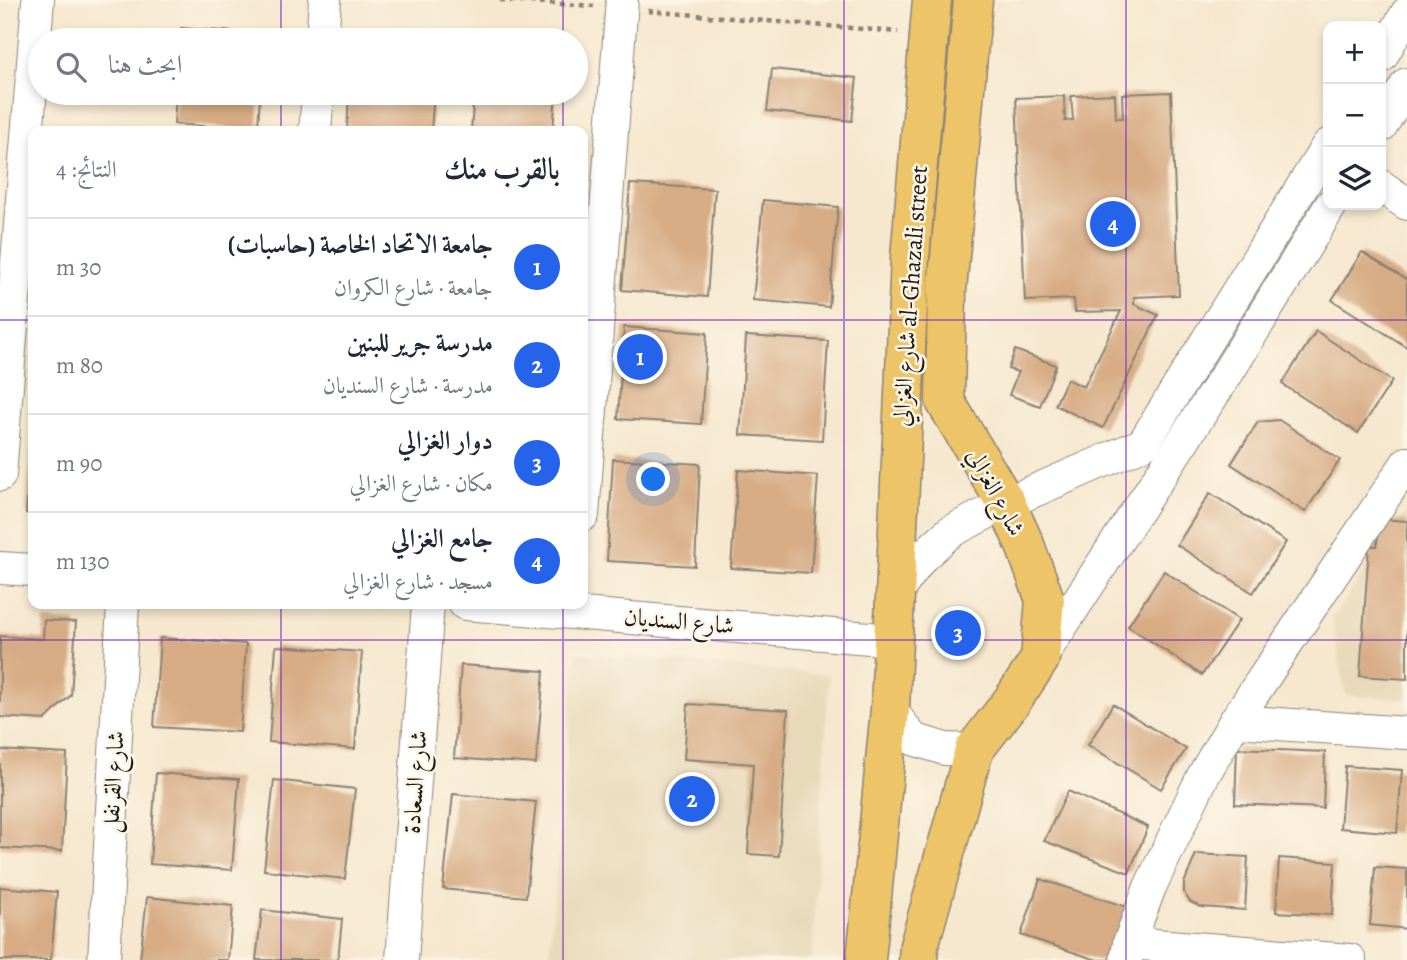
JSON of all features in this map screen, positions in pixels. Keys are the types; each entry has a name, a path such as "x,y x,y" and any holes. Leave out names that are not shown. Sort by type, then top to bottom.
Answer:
{"main road":[{"name":"شارع الغزالي","path":"918,960 919,946 974,750 1040,659 1045,600 1006,502 945,401 947,290 973,0"},
{"name":"شارع الغزالي al-Ghazali street","path":"896,593 910,258 931,17"},
{"path":"866,960 890,709 896,593"}],"street":[{"path":"36,28 38,0"},
{"path":"323,28 325,0"},
{"path":"588,449 622,4"},
{"path":"1386,49 1407,13"},
{"path":"1386,118 1407,84"},
{"path":"0,475 30,105"},
{"path":"315,126 317,105"},
{"path":"896,593 922,557 950,532 1006,502 1143,444 1323,156"},
{"path":"1386,190 1407,205"},
{"path":"1040,659 1228,372 1328,210"},
{"path":"1350,960 1128,952 1150,887 1191,800 1235,721 1407,463"},
{"path":"0,568 28,570"},
{"name":"شارع القرنفل","path":"104,960 123,609"},
{"name":"شارع السعادة","path":"402,960 428,609"},
{"name":"شارع السنديان","path":"586,609 892,640"},
{"path":"890,709 913,738 945,748 974,750"},
{"path":"1235,721 1407,733"}],"path":[{"path":"500,0 931,17"}],"shaded area":[{"path":"1407,511 1407,699 1346,695 1332,619"},
{"path":"576,653 829,675 812,960 549,960"}],"building":[{"path":"772,69 857,78 852,121 767,111"},
{"path":"1171,92 1179,295 1134,297 1134,304 1158,315 1103,428 1055,405 1067,379 1084,387 1121,311 1075,312 1074,299 1025,301 1016,98 1064,96 1065,121 1073,120 1071,96 1115,94 1116,118 1123,118 1122,94"},
{"path":"175,105 259,105 258,126 174,124"},
{"path":"348,105 433,105 431,126 347,126"},
{"path":"473,105 555,105 553,126 471,126"},
{"path":"630,184 715,189 707,297 622,290"},
{"path":"763,200 838,207 829,307 753,300"},
{"path":"1362,252 1407,280 1407,347 1332,300"},
{"path":"624,327 707,333 701,424 618,419"},
{"path":"1316,331 1392,381 1358,433 1282,384"},
{"path":"746,336 828,341 822,440 740,435"},
{"path":"1015,350 1056,365 1040,406 1009,395 1018,372 1008,369"},
{"path":"1279,420 1340,460 1305,512 1231,464 1258,422"},
{"path":"613,459 700,464 695,566 607,561"},
{"path":"738,470 818,476 811,573 731,568"},
{"path":"1210,493 1286,542 1253,593 1177,545"},
{"path":"1379,519 1407,521 1407,679 1360,676 1369,546 1377,546"},
{"path":"1164,571 1239,620 1202,675 1128,626"},
{"path":"44,620 76,622 71,695 45,720 0,717 0,636 43,639"},
{"path":"160,638 246,644 240,732 154,727"},
{"path":"276,646 362,652 355,749 269,742"},
{"path":"461,665 544,671 536,764 454,758"},
{"path":"688,704 788,710 779,856 748,854 753,764 684,759"},
{"path":"1113,704 1186,749 1161,789 1088,745"},
{"path":"1237,748 1325,752 1323,808 1235,804"},
{"path":"0,750 67,754 62,851 0,848"},
{"path":"1345,766 1402,770 1397,833 1340,828"},
{"path":"156,773 239,779 232,870 150,864"},
{"path":"274,780 355,789 345,879 264,870"},
{"path":"1068,791 1148,827 1129,873 1044,841"},
{"path":"453,794 536,802 526,897 443,889"},
{"path":"1196,854 1248,857 1245,910 1201,907 1190,902 1184,893 1184,883"},
{"path":"1279,858 1335,862 1332,915 1276,912"},
{"path":"1375,867 1407,869 1407,929 1370,925"},
{"path":"1040,879 1127,907 1109,960 1097,960 1021,935"},
{"path":"0,887 57,892 51,960 0,960"},
{"path":"147,897 233,906 228,960 140,960"},
{"path":"262,910 342,919 338,960 256,960"}],"place":[{"name":"جامع الغزالي","path":"1113,224"},
{"name":"جامعة الاتحاد الخاصة (حاسبات)","path":"640,357"},
{"name":"دوار الغزالي","path":"958,633"},
{"name":"مدرسة جرير للبنين","path":"692,799"}]}
